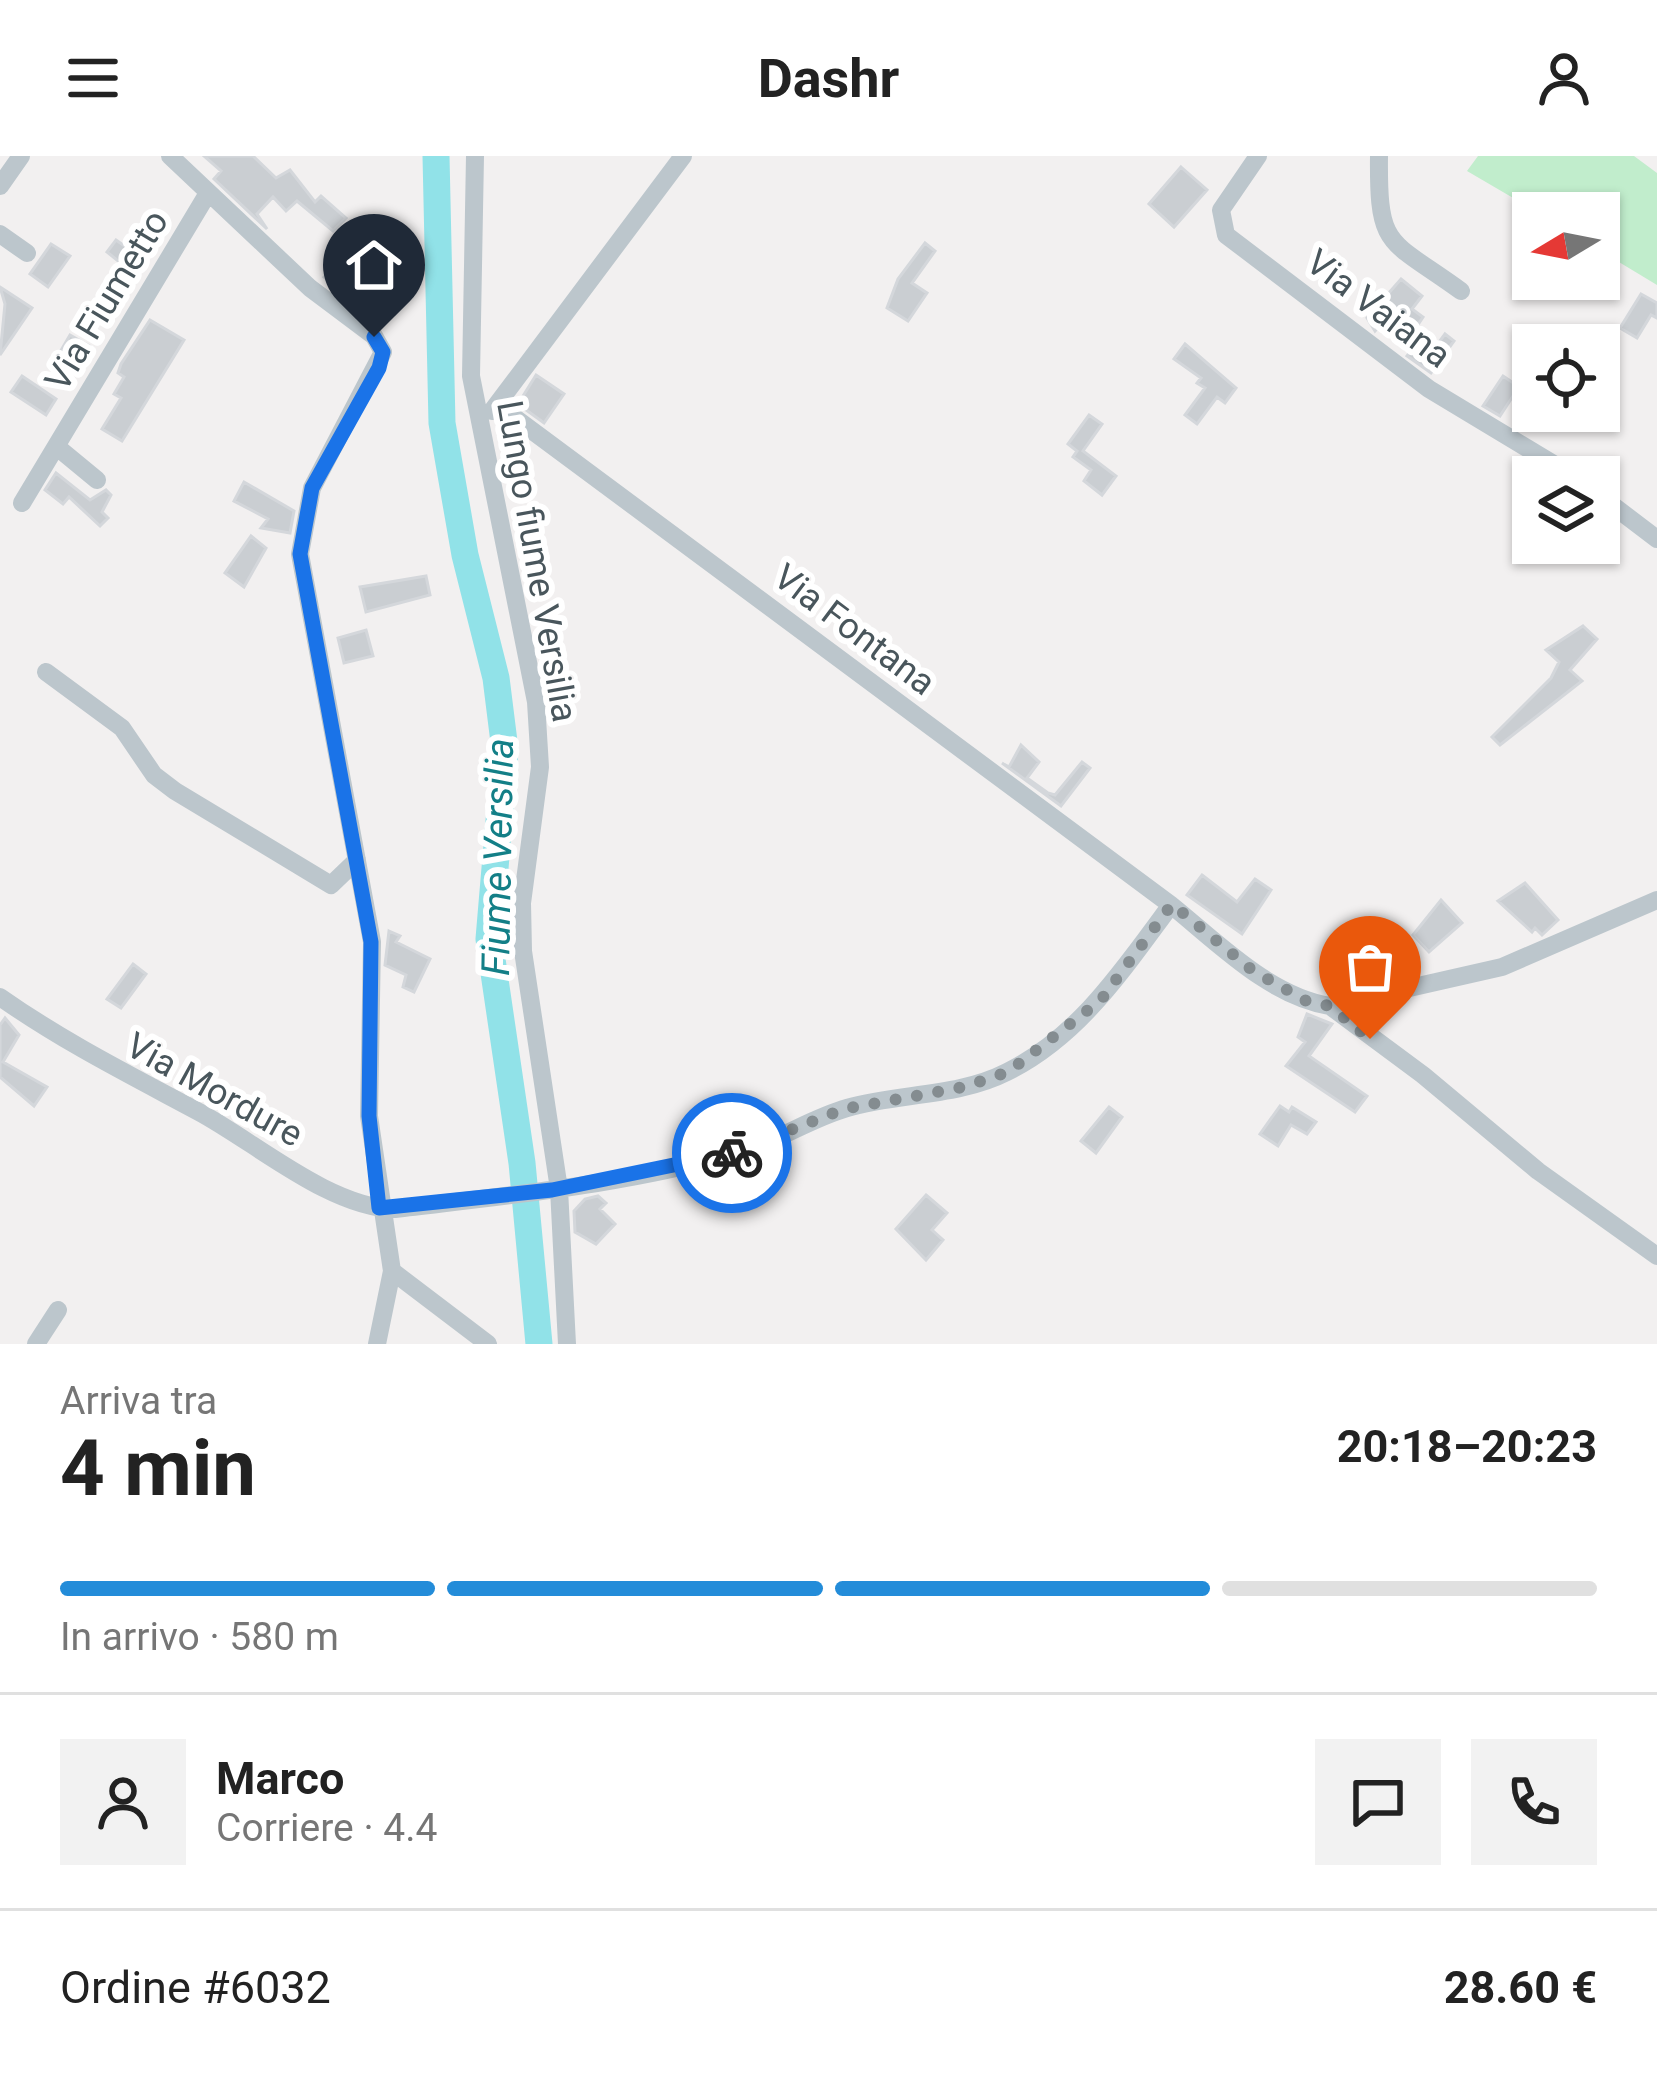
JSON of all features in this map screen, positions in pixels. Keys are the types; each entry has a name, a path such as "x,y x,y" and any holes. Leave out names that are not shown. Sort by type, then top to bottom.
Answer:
{"street":[{"path":"0,186 21,156"},
{"name":"Via Fiumetto","path":"170,156 310,288 374,337 383,352 312,488 300,554 371,942 369,1116 379,1208 392,1271 377,1344"},
{"name":"Lungo fiume Versilia","path":"475,156 471,376 536,702 540,767 521,903 523,951 555,1190 567,1344"},
{"path":"477,416 499,406 683,156"},
{"name":"Via Vaiana","path":"1258,156 1221,211 1226,236 1429,388 1541,456"},
{"path":"1379,156 1378,216 1384,232 1461,291"},
{"name":"Via Fiumetto","path":"22,503 208,193"},
{"path":"0,234 27,253"},
{"name":"Via Fontana","path":"499,406 1172,904 1252,970 1308,1002 1330,1006"},
{"path":"57,447 97,480"},
{"path":"1620,510 1657,539"},
{"path":"46,672 122,728 154,775 293,866 332,885 357,860"},
{"path":"1330,1006 1502,967 1657,899"},
{"name":"Via Mordure","path":"0,997 85,1055 198,1112 304,1176 379,1208 555,1190 748,1149 844,1109 964,1087 1008,1072 1101,1000 1172,904"},
{"path":"1330,1006 1424,1075 1538,1171 1657,1256"},
{"path":"392,1271 488,1344"},
{"path":"36,1344 58,1310"}],"green space":[{"path":"1478,156 1634,156 1657,173 1657,285 1620,263 1620,192 1512,192 1512,197 1467,171"}],"building":[{"path":"204,156 253,156 276,178 290,170 315,202 321,196 346,218 333,231 297,201 286,211 273,197 257,214 267,229 214,179 221,171"},
{"path":"1181,167 1207,190 1174,227 1149,204"},
{"path":"116,240 146,261 116,309 100,299 122,264 107,252"},
{"path":"341,243 349,250 338,263 368,284 355,301 324,277 335,266 327,258"},
{"path":"925,243 935,251 912,283 927,293 908,321 887,308 898,279"},
{"path":"51,244 70,256 48,287 30,274"},
{"path":"1401,279 1422,296 1412,309 1423,317 1415,329 1392,312 1375,331 1367,318"},
{"path":"0,287 32,308 0,355 5,304"},
{"path":"1641,294 1657,303 1657,318 1651,315 1637,338 1620,328"},
{"path":"150,320 184,340 122,441 102,429 121,398 114,394 124,377 118,373 121,364"},
{"path":"1445,334 1454,341 1431,373 1407,356 1420,339 1434,349"},
{"path":"70,335 93,348 79,372 56,359"},
{"path":"1185,344 1236,388 1225,403 1217,397 1197,424 1185,415 1205,388 1197,383 1201,378 1174,359"},
{"path":"536,375 564,394 544,423 518,404"},
{"path":"22,376 56,399 46,415 11,392"},
{"path":"1503,376 1512,382 1512,398 1500,416 1483,406"},
{"path":"1089,415 1102,424 1083,451 1116,476 1102,495 1084,481 1091,470 1073,457 1077,451 1068,444"},
{"path":"56,473 90,500 106,490 111,495 102,512 108,518 100,526 69,497 63,504 45,490"},
{"path":"244,482 294,511 290,533 261,528 268,519 234,501"},
{"path":"251,536 266,548 244,587 225,573"},
{"path":"426,576 430,595 366,612 360,587"},
{"path":"1583,626 1597,639 1570,670 1582,681 1500,745 1492,737 1551,678 1559,662 1546,650"},
{"path":"366,630 373,656 344,663 338,638"},
{"path":"1021,745 1039,762 1027,778 1048,793 1055,795 1082,762 1090,768 1061,806 1002,763 1009,767"},
{"path":"1202,875 1237,902 1255,879 1271,890 1242,934 1187,895"},
{"path":"1525,883 1558,920 1542,935 1535,928 1532,932 1498,901"},
{"path":"1441,900 1462,923 1429,952 1413,935"},
{"path":"389,931 400,936 396,942 430,959 414,992 403,987 406,975 385,965"},
{"path":"133,964 146,974 121,1008 107,999"},
{"path":"1307,1014 1332,1024 1309,1056 1367,1096 1355,1112 1286,1066 1305,1042 1298,1037"},
{"path":"5,1018 19,1035 3,1062 47,1087 34,1106 0,1077 0,1025"},
{"path":"1280,1106 1289,1112 1292,1107 1316,1122 1307,1134 1291,1125 1278,1146 1260,1134"},
{"path":"1109,1107 1122,1117 1096,1153 1081,1141"},
{"path":"926,1195 947,1213 932,1230 943,1240 926,1260 896,1229"},
{"path":"598,1196 606,1203 600,1209 615,1224 596,1244 575,1232 574,1211 585,1199"}],"waterway":[{"name":"Fiume Versilia","path":"436,156 442,423 465,555 496,678 505,750 489,939 522,1163 539,1344"}],"way so far":[{"path":"732,1153 844,1109 964,1087 1008,1072 1063,1035 1101,1000 1172,904 1252,970 1308,1002 1330,1006 1370,1039"}],"route":[{"path":"374,337 383,352 379,368 312,488 300,554 371,942 374,1024 369,1116 379,1208 552,1190 732,1153"}]}
